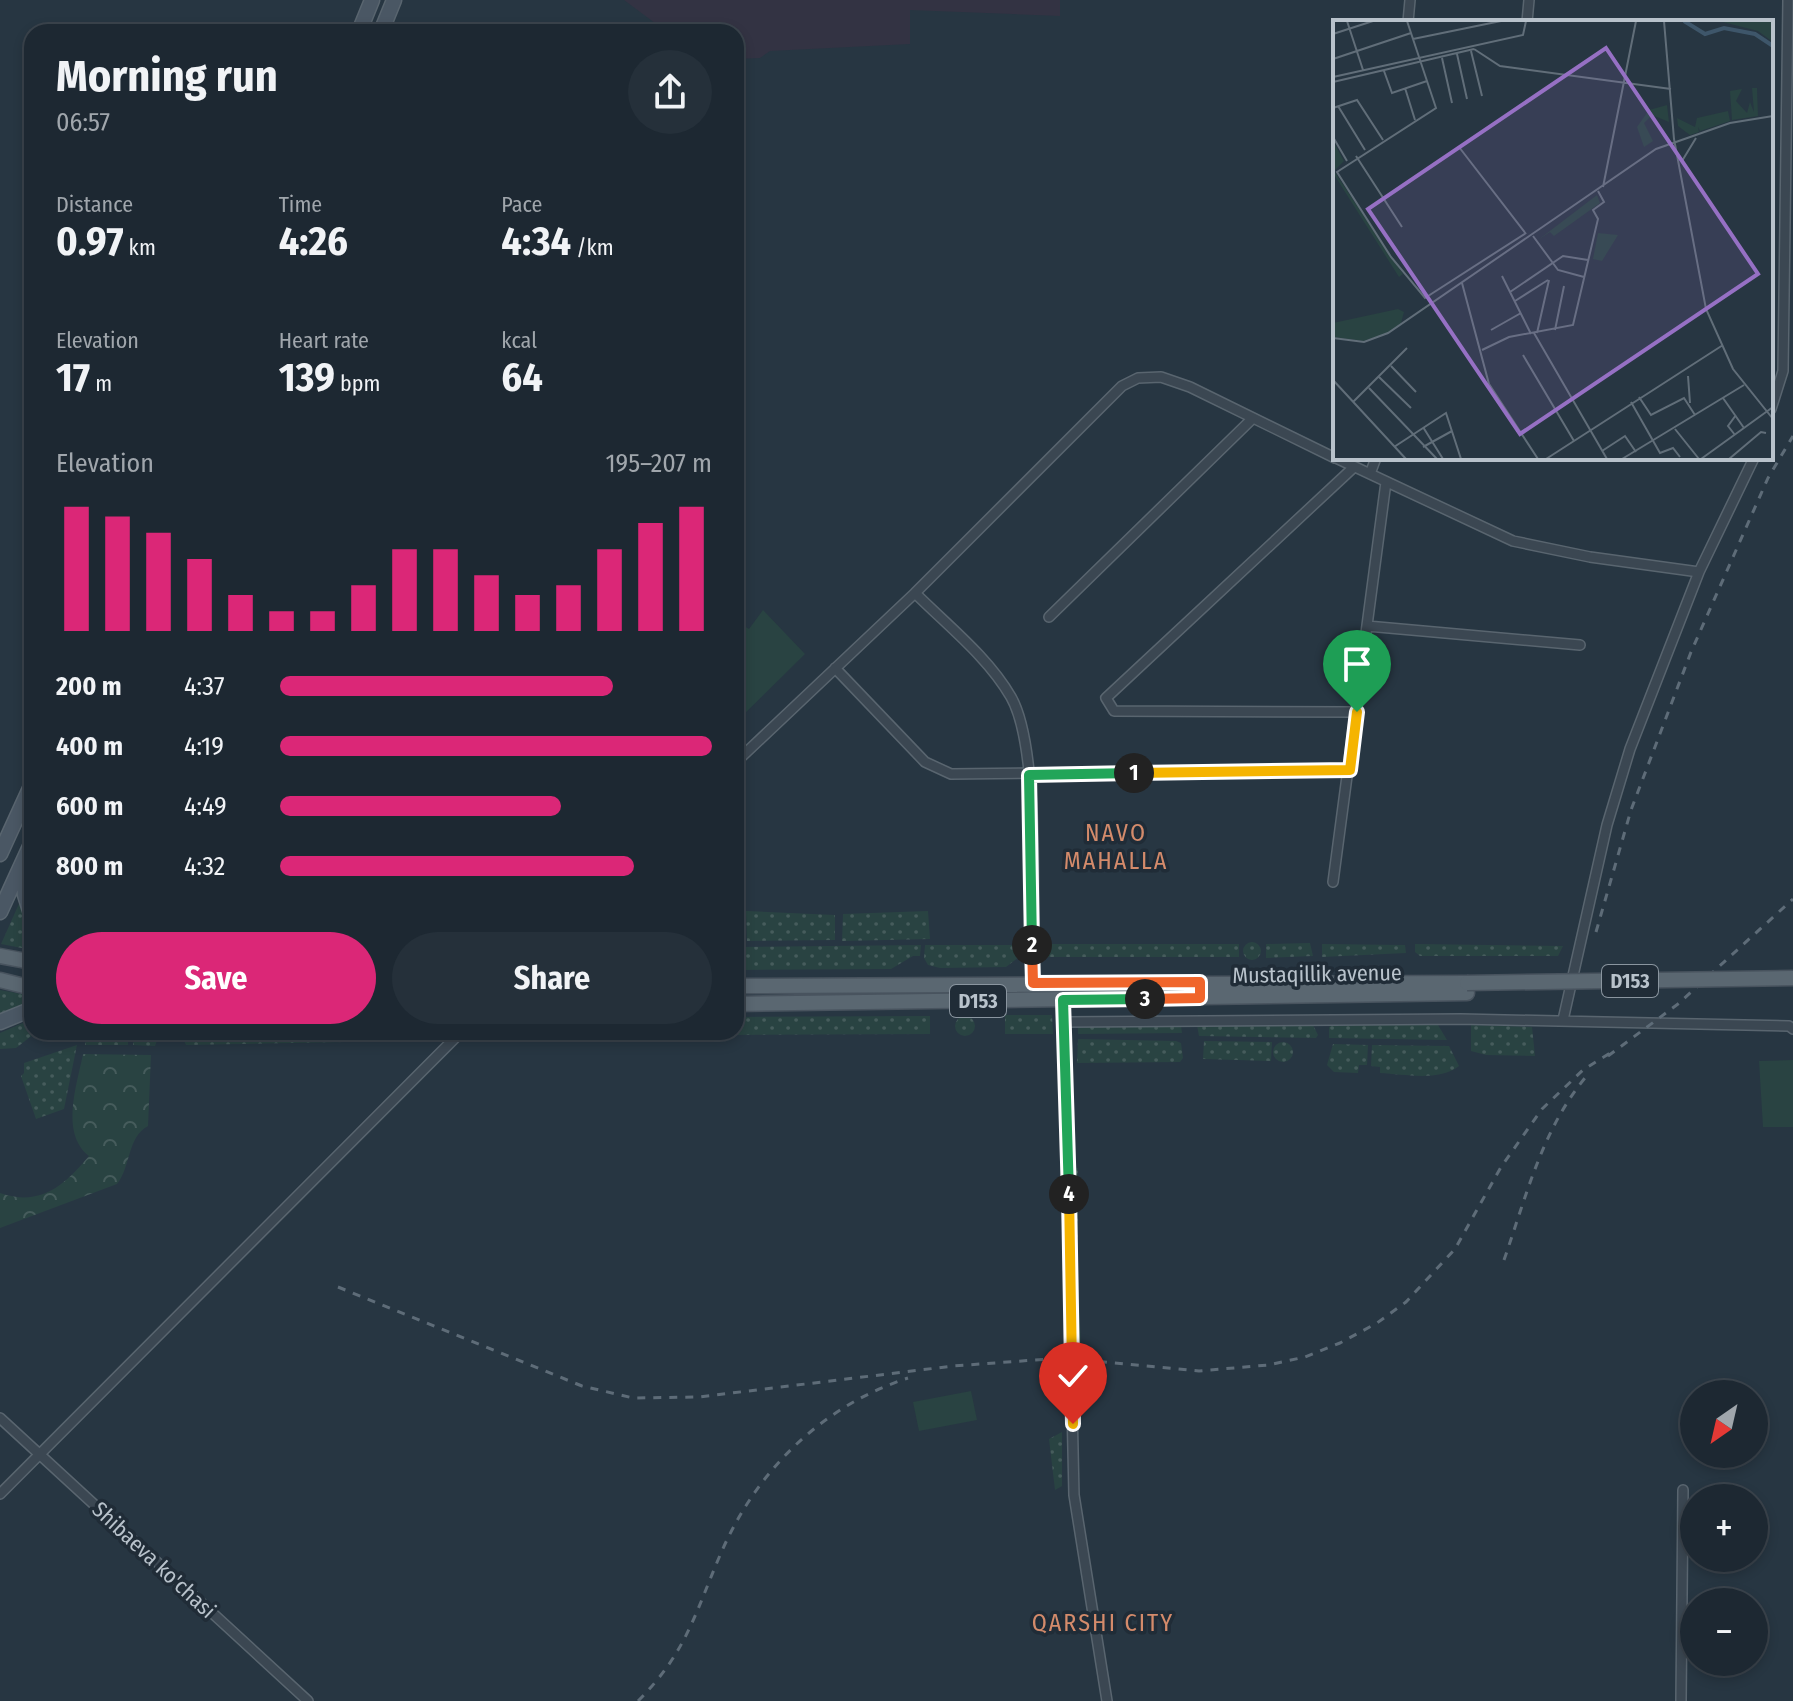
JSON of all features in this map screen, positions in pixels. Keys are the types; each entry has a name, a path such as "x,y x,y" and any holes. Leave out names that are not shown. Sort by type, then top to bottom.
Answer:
{"main road":[{"path":"362,24 372,0"},
{"path":"384,24 394,0"},
{"path":"1,852 24,802"},
{"path":"0,912 23,863"},
{"path":"23,863 24,879"},
{"path":"0,956 24,960"},
{"name":"D153","path":"1467,988 1793,978"},
{"path":"0,980 24,986"},
{"name":"Mustaqillik avenue","path":"744,986 1033,983 1200,990 1467,988"},
{"name":"D153","path":"1467,988 1793,987"},
{"name":"Mustaqillik avenue","path":"744,1004 1063,1000 1200,990"},
{"path":"0,1022 24,1012"}],"street":[{"path":"1408,20 1410,0"},
{"path":"1527,20 1529,0"},
{"path":"1773,403 1783,371 1788,0"},
{"path":"744,754 915,593 1122,386 1138,378 1161,377 1190,387 1333,457"},
{"path":"1049,617 1252,419"},
{"path":"1339,460 1513,541 1590,557 1699,572"},
{"path":"1370,474 1375,460"},
{"path":"1563,1020 1607,825 1630,749 1699,572 1753,460"},
{"path":"1354,467 1106,698 1114,711 1357,712"},
{"path":"1333,882 1386,482"},
{"path":"915,593 999,679 1023,721 1029,775 1033,983"},
{"path":"1367,626 1580,645"},
{"path":"835,668 925,762 951,774 1350,770"},
{"path":"1063,1000 1074,1495 1107,1701"},
{"path":"1065,1022 1563,1020 1789,1026 1793,1029"},
{"path":"0,1494 453,1040"},
{"name":"Shibaeva ko'chasi","path":"0,1418 308,1701"},
{"path":"1681,1701 1682,1572"}],"shaded area":[{"path":"624,0 1060,0 1060,16 910,10 910,44 770,51 760,58 744,59 744,24 656,24"}],"green space":[{"path":"763,610 805,654 744,714 744,626 749,629"},
{"path":"22,897 24,948 1,944"},
{"path":"746,911 835,915 835,940 747,941"},
{"path":"928,911 930,939 842,941 843,914"},
{"path":"1252,942 1261,951 1252,960 1243,951"},
{"path":"1310,943 1313,956 1266,958 1266,944"},
{"path":"1041,944 1239,944 1239,957 1043,957"},
{"path":"1322,944 1405,945 1406,953 1322,957"},
{"path":"1415,944 1563,946 1558,956 1420,956 1415,952"},
{"path":"921,945 920,956 913,956 891,969 744,970 744,947"},
{"path":"925,945 1027,945 1027,951 1006,967 940,968 928,965 924,958"},
{"path":"0,990 24,994 24,1005 0,1013"},
{"path":"1005,1015 1052,1015 1053,1034 1005,1034"},
{"path":"930,1016 930,1034 744,1035 744,1017"},
{"path":"965,1016 972,1019 975,1026 972,1033 965,1036 958,1033 955,1026 958,1019"},
{"path":"24,1022 26,1040 16,1048 0,1049 0,1033"},
{"path":"1429,1022 1438,1025 1447,1040 1329,1038 1329,1027 1334,1024"},
{"path":"1197,1025 1313,1025 1318,1035 1316,1038 1199,1036"},
{"path":"1471,1025 1532,1027 1535,1056 1486,1055 1471,1051"},
{"path":"1078,1026 1181,1026 1182,1033 1078,1034"},
{"path":"1078,1039 1176,1041 1181,1043 1183,1058 1180,1062 1077,1063"},
{"path":"86,1040 128,1040 128,1045 85,1045"},
{"path":"134,1040 157,1040 155,1046 133,1045"},
{"path":"184,1040 448,1040 186,1045"},
{"path":"1204,1041 1272,1042 1271,1061 1203,1059"},
{"path":"1283,1042 1290,1045 1293,1052 1290,1059 1283,1062 1276,1059 1273,1052 1276,1045"},
{"path":"1333,1044 1368,1045 1367,1065 1359,1065 1358,1073 1334,1072 1327,1065"},
{"path":"77,1045 64,1109 36,1119 21,1076 24,1063"},
{"path":"1372,1045 1449,1046 1459,1066 1432,1076 1380,1073 1380,1067 1371,1066"},
{"path":"83,1054 151,1055 148,1126 136,1137 117,1184 0,1228 0,1193 27,1197 50,1191 89,1156 80,1146 73,1122"},
{"path":"1793,1060 1793,1127 1763,1127 1759,1061"},
{"path":"1075,1168 1078,1168 1078,1255 1075,1255"},
{"path":"1078,1262 1081,1354 1077,1353"},
{"path":"971,1391 977,1420 919,1431 913,1402"},
{"path":"1062,1432 1062,1486 1055,1490 1049,1439"}],"railway":[{"path":"1596,932 1631,810 1691,652 1768,478 1793,436"},
{"path":"1608,1056 1678,1004 1793,899"},
{"path":"338,1287 582,1386 633,1398 699,1397 953,1366 1062,1358 1199,1371 1268,1365 1305,1357 1340,1343 1377,1323 1406,1302 1455,1249 1501,1167 1542,1109 1583,1070 1615,1050"},
{"path":"1504,1260 1546,1142 1570,1098 1585,1078"},
{"path":"638,1701 655,1683 679,1648 736,1523 773,1469 796,1445 848,1405 908,1378"}],"district":[{"name":"NAVO MAHALLA","path":"1116,847"},
{"name":"QARSHI CITY","path":"1103,1623"}],"route":[{"path":"1073,1424 1063,1000 1200,998 1200,982 1033,983 1029,775 1350,770 1357,712"}]}
